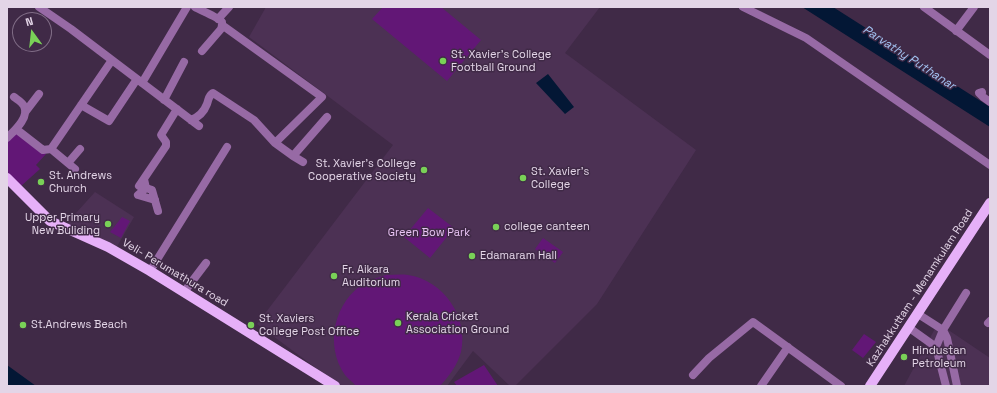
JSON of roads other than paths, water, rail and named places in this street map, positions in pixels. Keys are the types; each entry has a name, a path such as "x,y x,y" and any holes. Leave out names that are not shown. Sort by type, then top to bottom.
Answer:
{"main road":[{"name":"Veli- Perumathura road","path":"7,178 50,221 108,247 150,271 335,386"},
{"name":"Kazhakkuttam - Menamkulam Road","path":"870,386 990,203"}],"street":[{"path":"40,7 199,126"},
{"path":"81,105 109,121 139,81 187,7"},
{"path":"195,7 220,22 322,97 275,143"},
{"path":"202,51 221,29 220,22 229,7"},
{"path":"743,7 806,38 990,165"},
{"path":"924,7 990,55"},
{"path":"956,31 974,7"},
{"path":"51,149 112,60"},
{"path":"164,100 184,62"},
{"path":"982,92 979,93 990,102"},
{"path":"191,120 199,116 212,93 254,120 275,143 292,156 304,162"},
{"path":"7,138 16,128 26,111 39,94"},
{"path":"14,97 23,104 26,111"},
{"path":"158,211 152,190 143,184 166,146 166,142 161,135 177,109"},
{"path":"292,156 326,117"},
{"path":"16,128 43,150 51,149 75,169"},
{"path":"150,271 227,147"},
{"path":"68,163 80,149"},
{"path":"184,292 206,263"},
{"path":"946,386 936,347 943,330 966,293"},
{"path":"918,314 943,330 947,338 957,386"},
{"path":"693,375 709,358 753,322 841,386"},
{"path":"908,327 936,347"},
{"path":"761,386 788,347"}],"water":[{"name":"Parvathy Puthanar","path":"802,7 833,7 990,107 990,127"},
{"path":"548,74 574,107 565,114 536,83"},
{"path":"7,365 36,386 7,386"}],"place":[{"name":"St. Xavier's College Football Ground","path":"443,61"},
{"name":"St. Xavier's College Cooperative Society","path":"424,170"},
{"name":"St. Xavier's College","path":"523,178"},
{"name":"St. Andrews Church","path":"41,182"},
{"name":"Upper Primary New Buliding","path":"108,224"},
{"name":"college canteen","path":"496,227"},
{"name":"Edamaram Hall","path":"472,256"},
{"name":"Fr. Aikara Auditorium","path":"334,276"},
{"name":"Kerala Cricket Association Ground","path":"398,323"},
{"name":"St.Andrews Beach","path":"23,325"},
{"name":"St. Xaviers College Post Office","path":"251,325"},
{"name":"Hindustan Petroleum","path":"904,357"}],"park label":[{"name":"Green Bow Park","path":"429,233"}]}
